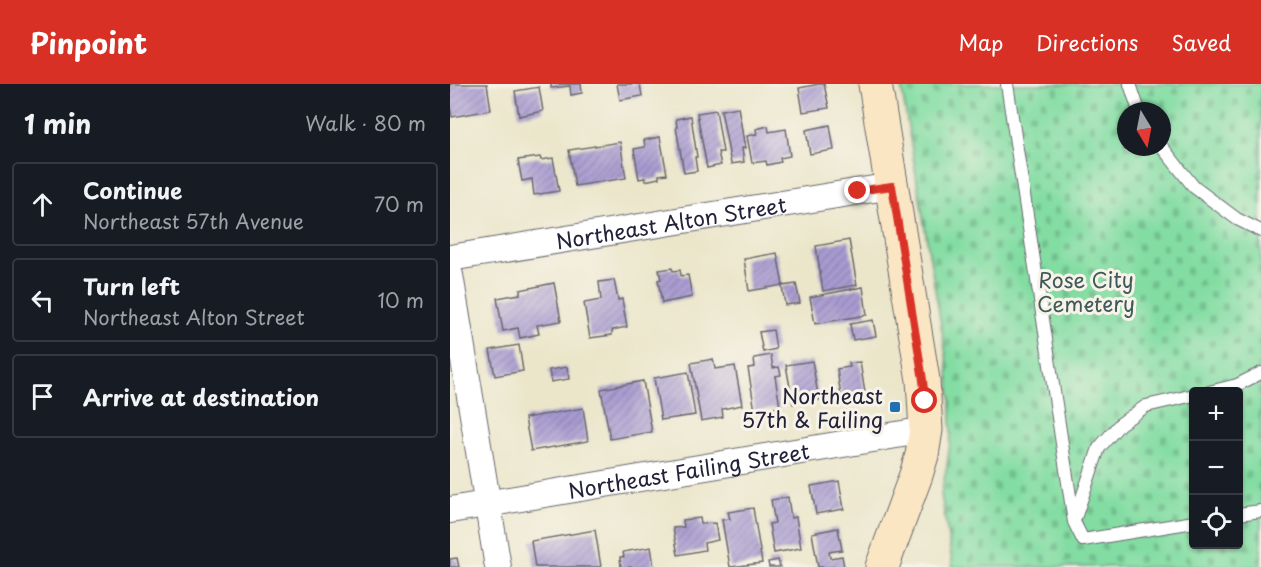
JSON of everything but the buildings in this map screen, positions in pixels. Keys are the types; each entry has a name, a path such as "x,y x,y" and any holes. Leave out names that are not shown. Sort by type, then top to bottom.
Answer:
{"main road":[{"path":"875,84 923,380 926,430 916,475 882,567"}],"street":[{"name":"Northeast Alton Street","path":"450,258 892,186"},
{"path":"450,274 498,567"},
{"name":"Northeast Failing Street","path":"450,510 926,430"}],"lane":[{"path":"1007,84 1074,522 1083,540 1189,523"},
{"path":"1130,84 1136,102"},
{"path":"1169,156 1194,187 1237,219 1261,231"},
{"path":"1229,387 1261,373"},
{"path":"1074,522 1099,448 1120,424 1146,406 1189,396"},
{"path":"1243,513 1261,511"}],"green space":[{"name":"Rose City Cemetery","path":"901,84 1261,84 1261,567 953,567 941,494 951,435 951,400 947,361"}],"place":[{"name":"Northeast 57th & Failing","path":"895,407"}],"route":[{"path":"858,191 892,186 925,401"}]}
